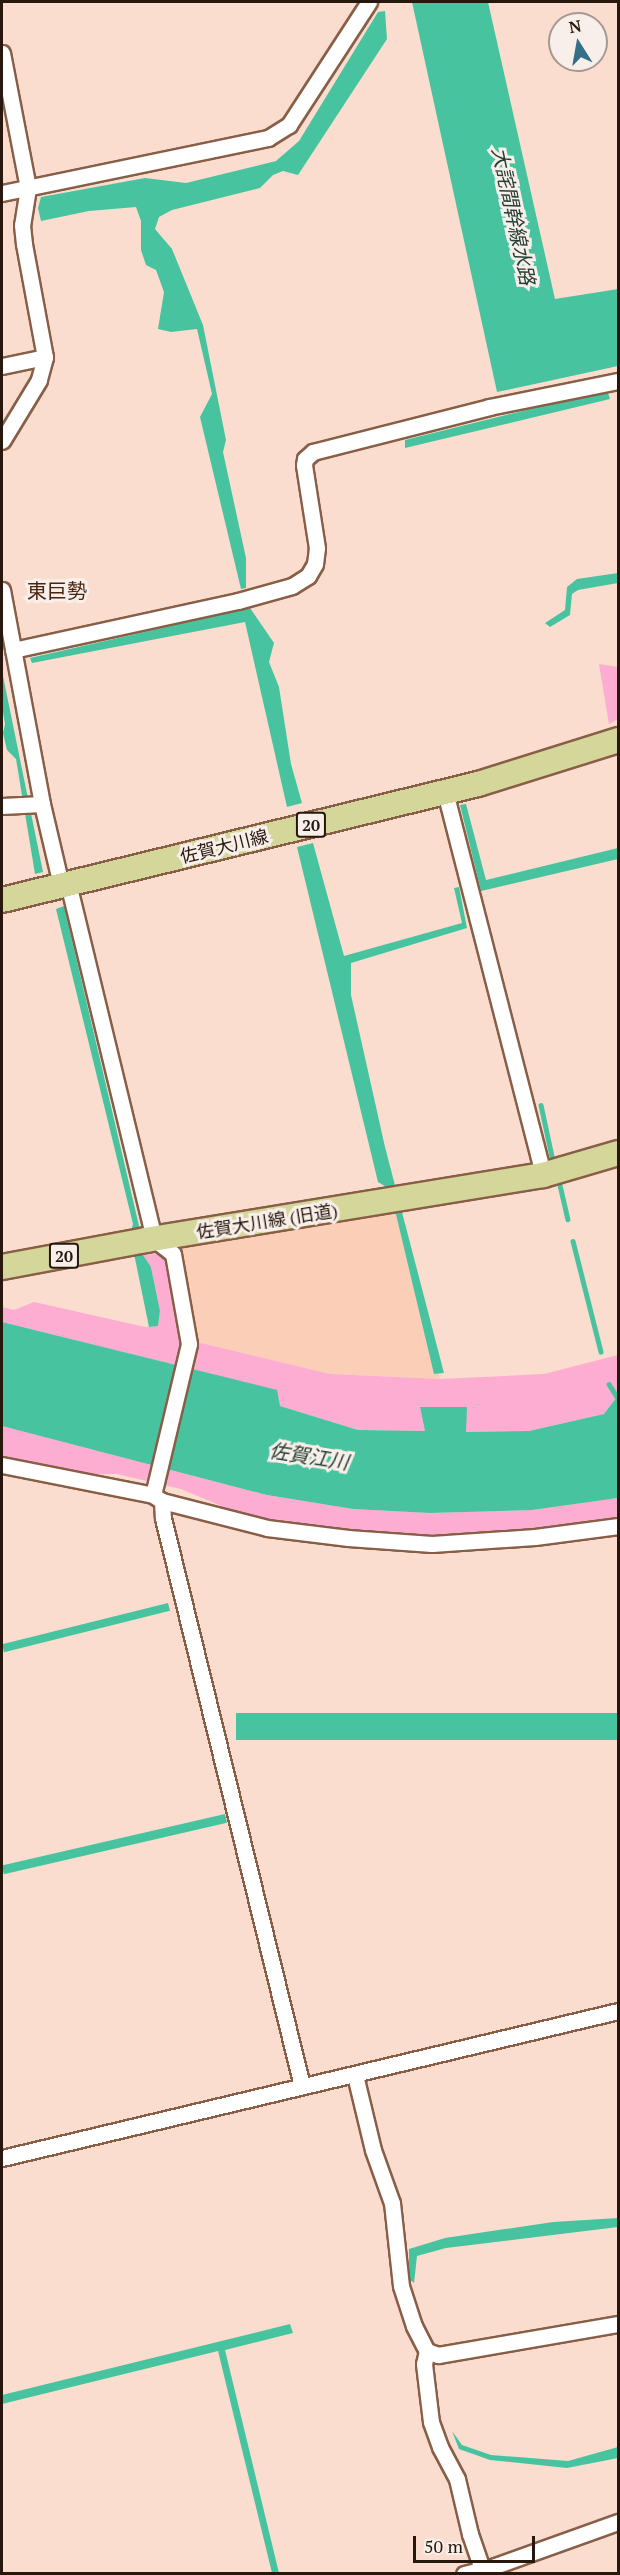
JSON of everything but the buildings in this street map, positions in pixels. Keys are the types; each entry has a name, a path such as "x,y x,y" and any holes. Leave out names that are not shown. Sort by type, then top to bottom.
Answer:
{"main road":[{"name":"佐賀大川線","path":"2,900 445,792 618,740"},
{"name":"佐賀大川線 (旧道)","path":"2,1267 143,1241 543,1175 618,1153"}],"street":[{"path":"2,193 268,138 289,126 369,2"},
{"path":"2,53 28,188 22,225 45,357 39,380 2,441"},
{"path":"2,366 45,357"},
{"path":"13,650 238,602 292,586 308,576 315,564 317,548 304,465 305,459 314,452 489,407 618,381"},
{"path":"2,590 42,804 65,884 143,1241 173,1254 189,1344 157,1498 302,2086"},
{"path":"445,792 543,1175"},
{"path":"2,806 42,804"},
{"path":"2,1465 157,1498 267,1528 348,1538 432,1544 536,1537 618,1526"},
{"path":"2,2158 618,2011"},
{"path":"355,2075 373,2150 392,2203 401,2286 414,2326 427,2351 424,2364 431,2422 440,2447 458,2479 470,2534 491,2570"},
{"path":"427,2351 438,2355 618,2324"},
{"path":"464,2574 491,2570 618,2522"}],"shaded area":[{"path":"599,664 618,667 618,719 609,724"},
{"path":"397,1206 440,1379 330,1374 197,1342 182,1246"},
{"path":"168,1253 184,1336 197,1342 330,1374 440,1379 544,1374 618,1355 618,1397 604,1414 529,1431 466,1432 466,1407 420,1407 425,1431 358,1430 280,1406 175,1365 2,1322 2,1307 14,1310 34,1302 145,1327 158,1326 160,1311 151,1267 143,1255"},
{"path":"2,1426 267,1495 353,1509 430,1513 532,1510 618,1498 618,1520 534,1533 431,1539 333,1530 243,1515 181,1489 117,1474 78,1474 2,1459"}],"water":[{"name":"大詫間幹線水路","path":"412,2 488,2 555,299 618,289 618,366 497,392"},
{"path":"385,11 387,39 298,175 283,171 273,175 260,188 172,210 159,217 155,229 172,249 203,325 226,440 223,452 246,558 246,588 241,589 200,417 212,394 197,329 171,332 158,329 164,292 156,270 146,265 141,250 141,221 136,207 89,211 41,221 38,208 41,197 145,178 186,183 276,161 299,141 378,12"},
{"path":"607,390 610,399 405,448 405,440"},
{"path":"618,573 618,583 578,590 572,594 570,615 550,627 545,623 565,610 567,587 577,579"},
{"path":"250,608 274,643 269,662 279,687 291,764 302,803 287,807 245,622 32,663 30,658"},
{"path":"2,671 43,872 35,874 16,759 7,750 3,733 5,724 2,706"},
{"path":"466,804 486,880 618,848 618,859 481,891 460,805"},
{"path":"313,843 344,956 462,923 454,888 459,887 467,928 351,963 351,995 385,1147 444,1373 434,1374 390,1189 378,1182 297,847"},
{"path":"64,906 140,1230 143,1255 151,1267 160,1311 158,1326 149,1327 130,1234 133,1224 56,909"},
{"name":"佐賀江川","path":"2,1322 277,1390 280,1406 358,1430 425,1431 420,1407 467,1407 466,1432 529,1431 604,1414 617,1397 618,1498 532,1510 430,1513 353,1509 267,1495 2,1426"},
{"path":"168,1603 170,1611 4,1652 2,1644"},
{"path":"236,1713 618,1713 618,1740 236,1740"},
{"path":"225,1814 227,1823 4,1874 2,1865"},
{"path":"618,2218 618,2227 446,2248 417,2256 414,2283 409,2279 409,2249 445,2238 553,2222"},
{"path":"290,2324 293,2333 225,2350 279,2573 272,2573 218,2351 2,2404 2,2395"},
{"path":"452,2431 462,2445 491,2455 568,2461 618,2447 618,2458 567,2468 490,2460 459,2449"}],"waterway":[{"path":"541,1105 553,1161"},
{"path":"560,1185 568,1219"},
{"path":"573,1241 601,1352"},
{"path":"609,1384 617,1397"}],"district":[{"name":"東巨勢","path":"57,590"}]}
